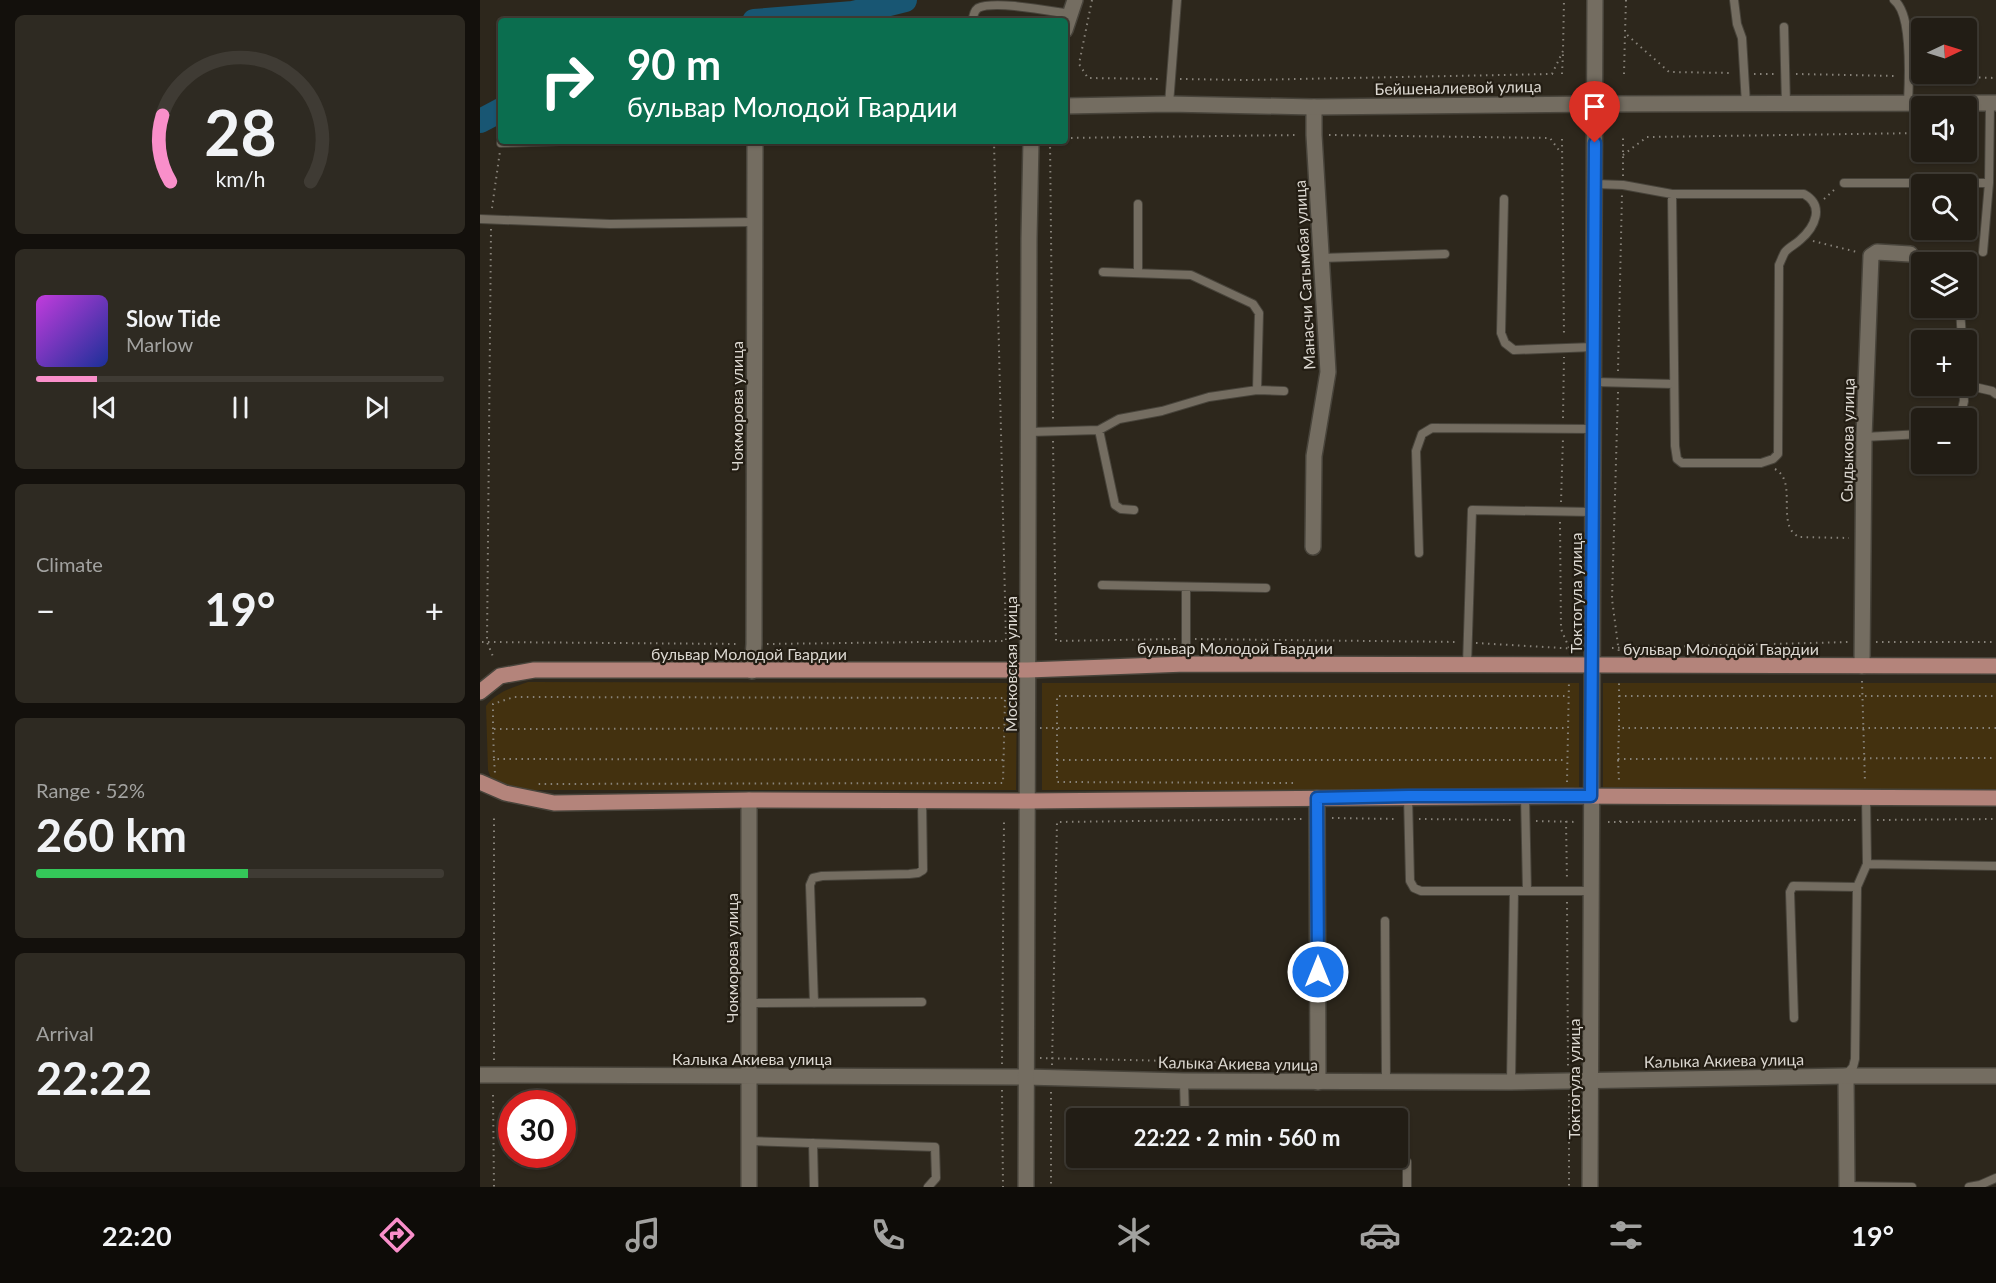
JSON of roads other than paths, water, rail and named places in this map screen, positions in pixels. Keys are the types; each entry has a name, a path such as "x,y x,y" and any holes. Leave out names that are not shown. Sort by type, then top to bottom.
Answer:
{"main road":[{"name":"бульвар Молодой Гвардии","path":"480,692 500,676 534,670 1028,670 1186,664 1996,666"},
{"path":"480,782 505,793 554,803 749,800 1028,801 1408,796 1996,798"}],"street":[{"name":"Токтогула улица","path":"1590,1187 1595,0"},
{"name":"Бейшеналиевой улица","path":"1068,106 1170,104 1314,107 1993,103"},
{"name":"Манасчи Сагымбая улица","path":"1313,548 1314,456 1328,372 1314,107"},
{"name":"Чокморова улица","path":"752,671 754,644 755,144"},
{"name":"Московская улица","path":"1026,1187 1031,144"},
{"name":"Сыдыкова улица","path":"1862,666 1864,437 1871,256 1877,252 1910,254"},
{"path":"1317,798 1318,1082"},
{"name":"Чокморова улица","path":"749,800 749,1187"},
{"name":"Калыка Акиева улица","path":"480,1075 1025,1077 1318,1082 1996,1076"},
{"path":"1846,1076 1847,1186"}],"lane":[{"path":"1170,104 1177,0"},
{"path":"1734,0 1737,24 1742,38 1746,104"},
{"path":"1894,0 1898,2 1905,20 1909,76 1908,104"},
{"path":"974,18 979,8 1002,3 1072,7"},
{"path":"1784,27 1786,104"},
{"path":"1983,252 1993,103"},
{"path":"1844,183 1989,183"},
{"path":"1595,184 1623,185 1672,194 1804,194 1813,199 1817,209 1815,219 1802,239 1785,251 1779,265 1778,454 1773,459 1761,463 1682,462 1677,459 1672,194"},
{"path":"1504,199 1501,333 1505,343 1514,350 1594,347"},
{"path":"1138,204 1138,272"},
{"path":"480,219 610,224 755,222"},
{"path":"1321,258 1445,254"},
{"path":"1104,272 1191,275 1253,304 1259,314 1257,390"},
{"path":"1594,382 1674,384"},
{"path":"1977,388 1996,394"},
{"path":"1029,432 1099,430 1119,419 1162,411 1209,397 1257,390 1284,391"},
{"path":"1419,553 1416,451 1422,434 1432,428 1594,429"},
{"path":"1099,430 1115,505 1121,509 1134,510"},
{"path":"1864,437 1911,435"},
{"path":"1467,665 1472,510 1593,512"},
{"path":"1102,585 1266,588"},
{"path":"1186,587 1186,664"},
{"path":"1408,796 1410,880 1414,888 1422,891 1590,891"},
{"path":"1525,796 1527,891"},
{"path":"1846,1076 1856,1059 1857,887 1867,864 1866,796"},
{"path":"814,1003 810,885 813,878 909,874 923,870 922,800"},
{"path":"1867,864 1996,866"},
{"path":"1794,1018 1790,892 1793,886 1857,887"},
{"path":"1511,1082 1514,891"},
{"path":"1385,921 1386,1082"},
{"path":"750,1003 921,1002"},
{"path":"1184,1081 1185,1108"},
{"path":"749,1141 935,1147 936,1178 928,1187"},
{"path":"813,1143 814,1187"},
{"path":"1407,1168 1407,1187"},
{"path":"1969,1187 1996,1178"},
{"path":"1847,1186 1912,1187"}],"waterway":[{"path":"791,18 853,13 905,0"},
{"path":"480,121 498,112"}]}
